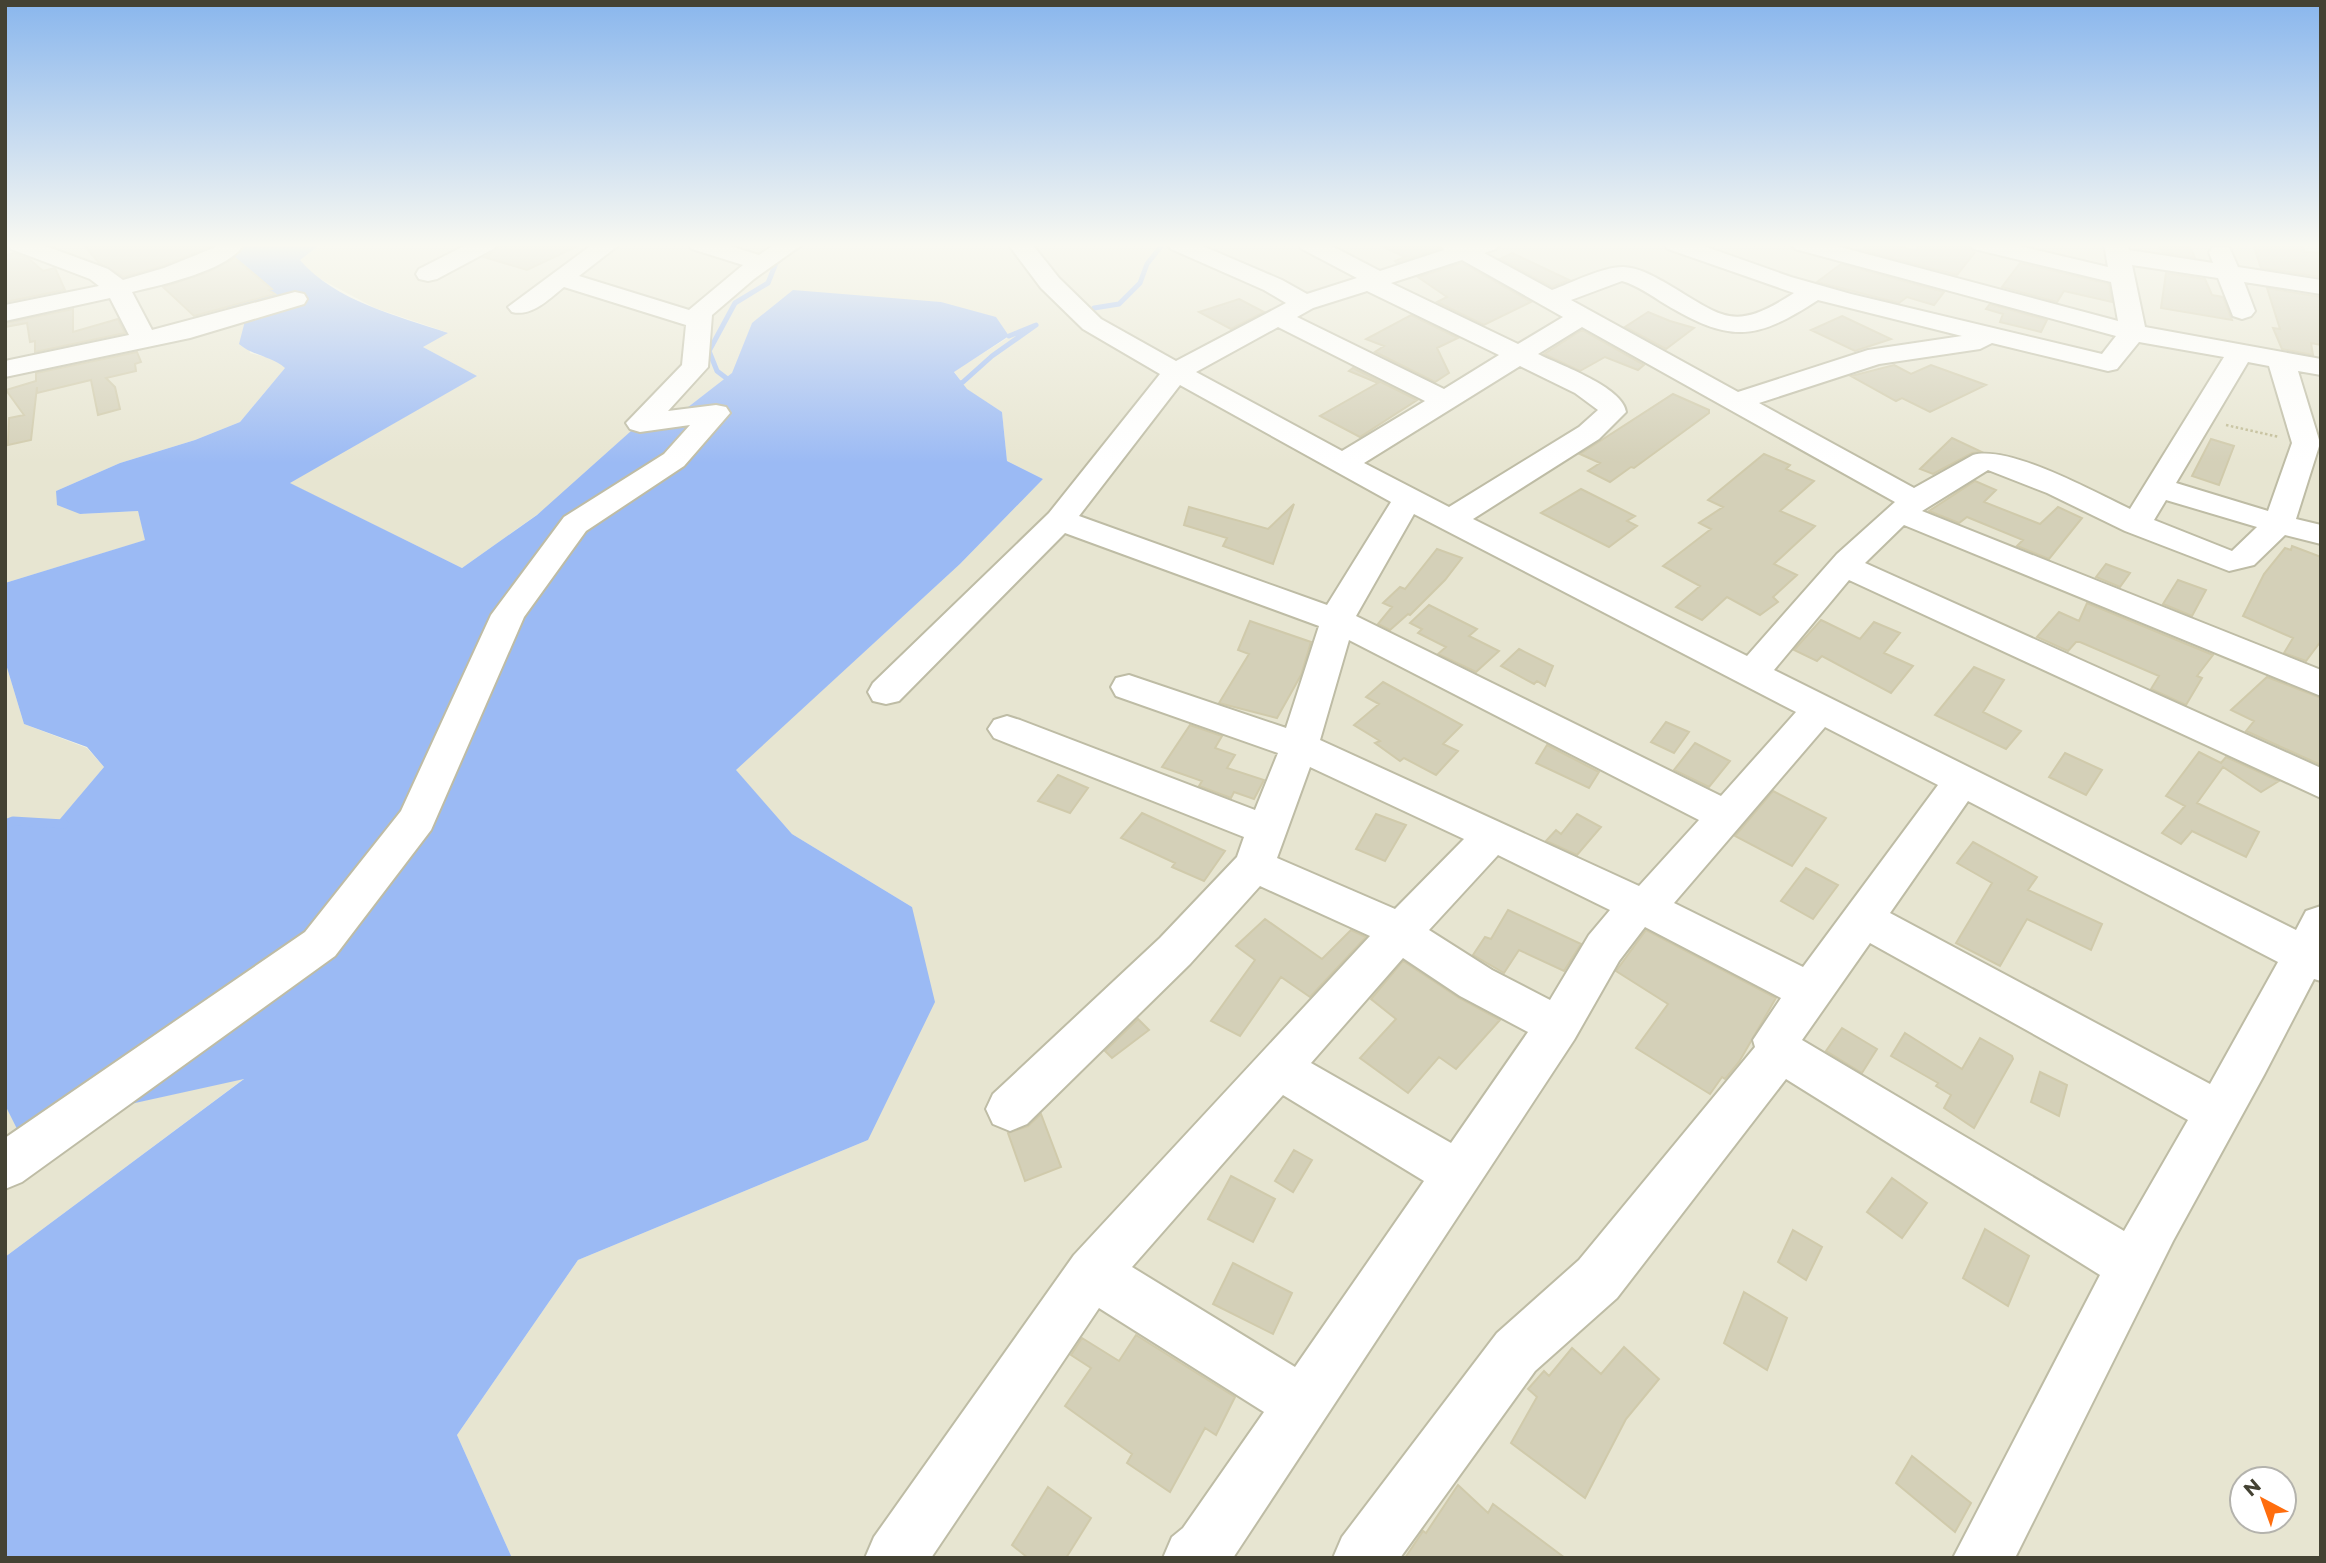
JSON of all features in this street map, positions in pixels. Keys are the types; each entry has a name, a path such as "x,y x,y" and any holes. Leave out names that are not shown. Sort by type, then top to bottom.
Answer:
{"street":[{"path":"132,317 144,340"},
{"path":"5,369 190,330 234,317"},
{"path":"686,317 699,321"},
{"path":"5,1166 320,944 417,818 508,615 575,524 674,460 716,413 640,423 695,366 700,317"},
{"path":"1085,317 1092,324 1176,372 1408,499 1961,782 2315,946 2133,1266 1983,1558"},
{"path":"886,692 1060,520 1176,372 1277,317 1445,400"},
{"path":"1443,317 1602,397 1611,404 1612,412 1605,421 1581,438 1450,520"},
{"path":"1343,463 1580,317 1735,402 1908,507 2321,684"},
{"path":"1710,317 1719,322 1740,326 1767,317"},
{"path":"1918,317 2108,363 2133,333"},
{"path":"2075,317 2133,333 2321,367"},
{"path":"2130,317 2133,333"},
{"path":"1735,402 1820,372 1877,356 1998,337"},
{"path":"2136,524 2240,352"},
{"path":"1752,673 1845,566 1908,507 1989,460 2229,561 2243,558 2279,524 2305,443 2281,360"},
{"path":"2160,488 2321,536"},
{"path":"1010,1110 1175,951 1261,848 1299,746 1337,620 1408,499"},
{"path":"1060,520 1337,620 1726,816"},
{"path":"1845,566 2321,784"},
{"path":"1129,687 1299,746 1493,835 1808,991"},
{"path":"1193,1558 1204,1549 1303,1404 1558,1026 1605,948 1820,709"},
{"path":"1007,729 1261,848 1386,924 1476,983 1558,1026"},
{"path":"1961,782 1808,991 1776,1040 1780,1051 2133,1266"},
{"path":"895,1558 1092,1273 1399,933 1493,835"},
{"path":"1862,918 2218,1113"},
{"path":"1363,1558 1516,1352 1598,1279 1780,1051"},
{"path":"1279,1068 1458,1174"},
{"path":"1092,1273 1303,1404"}],"path":[{"path":"2201,420 2305,443"}],"shaded area":[{"path":"5,317 246,317 250,353 277,360 286,367 240,422 195,440 120,463 56,491 80,514 138,511 146,540 5,583"},
{"path":"401,317 792,317 752,323 733,373 462,568 289,483 476,376 423,347 446,332"},
{"path":"970,317 2321,317 2321,1558 512,1558 457,1435 578,1260 868,1140 912,907 792,834 735,770 960,564 1043,479 1007,461 1002,412 966,389 954,371 1009,337"},
{"path":"5,661 24,724 87,748 104,767 55,826 5,823"},
{"path":"245,1078 5,1257 5,1105 17,1129"}],"water":[{"path":"246,317 400,317 448,333 423,347 477,376 290,483 462,568 537,515 640,423 683,411 732,373 752,323 760,317 996,317 1009,336 954,372 967,389 1002,412 1007,461 1043,479 960,564 736,770 792,834 912,907 935,1002 868,1140 578,1260 457,1435 512,1558 5,1558 5,1257 244,1079 17,1129 5,1105 5,823 55,825 104,767 87,747 24,724 5,661 5,583 145,540 138,511 80,514 57,505 56,491 120,463 195,440 240,422 285,368 239,344"}],"building":[{"path":"34,317 73,317 73,332 118,319 125,333 35,352 35,341 30,342 27,323 5,327 5,323"},
{"path":"1208,317 1254,317 1231,329"},
{"path":"1407,317 1415,317 1458,338 1437,348 1449,373 1435,382 1375,352 1384,346 1366,339"},
{"path":"1468,317 1500,317 1484,325"},
{"path":"1640,317 1660,317 1694,328 1666,349 1625,327"},
{"path":"1844,317 1891,339 1855,351 1811,330"},
{"path":"2002,317 2036,317 2047,320 2041,332 2000,322"},
{"path":"2276,317 2321,317 2321,345 2311,343 2313,355 2282,349 2273,328 2280,329"},
{"path":"1582,330 1644,365 1638,370 1605,357 1580,371 1544,354"},
{"path":"137,352 141,362 135,364 136,371 106,378 115,387 120,409 98,415 91,380 37,393 37,387 31,440 8,445 9,418 24,415 6,390 36,381 36,373"},
{"path":"1894,365 1911,374 1931,365 1986,385 1930,412 1902,398 1896,401 1851,376"},
{"path":"1353,368 1417,400 1360,437 1320,416 1378,383 1349,371"},
{"path":"1673,394 1709,410 1709,413 1634,468 1631,467 1610,482 1588,471 1600,463 1580,454"},
{"path":"1952,438 1982,452 1972,453 1933,474 1920,469"},
{"path":"2211,439 2234,446 2219,485 2192,476"},
{"path":"1764,454 1790,465 1786,469 1814,481 1780,511 1815,526 1774,564 1797,575 1773,597 1778,602 1760,615 1727,597 1702,620 1676,607 1700,586 1663,566 1711,529 1699,523 1723,507 1708,500"},
{"path":"1975,481 1996,490 1984,502 2040,524 2058,507 2082,518 2049,559 2017,546 2023,540 1967,517 1959,523 1929,511"},
{"path":"1581,489 1635,516 1627,521 1637,526 1609,547 1541,513"},
{"path":"1294,504 1273,564 1223,546 1227,538 1184,525 1189,507 1268,529"},
{"path":"2292,546 2321,557 2321,641 2306,661 2284,653 2293,638 2243,616 2264,574 2285,548 2291,550"},
{"path":"1437,549 1462,558 1445,580 1410,615 1390,630 1378,624 1392,607 1383,603 1400,587 1405,589"},
{"path":"2106,564 2130,573 2120,587 2096,577"},
{"path":"2178,580 2206,590 2192,616 2163,604"},
{"path":"2087,603 2213,655 2197,676 2202,678 2186,705 2151,689 2159,676 2080,642 2076,642 2068,651 2037,637 2059,612 2079,621"},
{"path":"1429,605 1477,629 1469,636 1499,651 1476,672 1438,654 1446,647 1418,633 1422,629 1410,623"},
{"path":"1821,620 1860,639 1874,622 1900,633 1884,653 1913,666 1891,693 1822,656 1817,661 1794,650"},
{"path":"1250,621 1311,642 1301,675 1277,718 1219,703 1249,654 1238,650"},
{"path":"1519,649 1553,666 1545,686 1537,681 1534,684 1501,666"},
{"path":"1974,667 2004,680 1983,712 2021,731 2006,749 1935,715"},
{"path":"2267,677 2321,698 2321,765 2246,731 2254,721 2231,710"},
{"path":"1383,682 1462,725 1443,744 1458,751 1436,775 1404,758 1400,761 1375,743 1380,741 1354,725 1379,704 1366,697"},
{"path":"1666,722 1689,732 1674,753 1651,742"},
{"path":"1190,725 1222,736 1215,748 1235,755 1227,768 1264,780 1254,799 1234,792 1231,798 1199,786 1202,781 1162,767"},
{"path":"1695,743 1730,761 1709,787 1674,770"},
{"path":"1547,745 1599,772 1589,788 1536,763"},
{"path":"2199,752 2221,763 2226,757 2279,781 2261,792 2223,767 2197,803 2259,832 2246,857 2192,831 2181,844 2162,833 2185,806 2166,796"},
{"path":"2065,753 2102,770 2086,795 2049,777"},
{"path":"1058,775 1088,788 1070,813 1038,801"},
{"path":"1773,791 1826,818 1792,866 1735,836"},
{"path":"1142,813 1225,851 1204,881 1172,867 1175,863 1121,838"},
{"path":"1376,814 1406,825 1385,861 1356,849"},
{"path":"1577,814 1601,827 1577,855 1546,841 1556,830 1561,834"},
{"path":"1973,842 2037,877 2028,890 2102,924 2091,950 2027,919 2000,966 1956,943 1992,883 1957,863"},
{"path":"1806,868 1838,885 1813,919 1781,901"},
{"path":"1508,910 1581,944 1564,971 1519,950 1504,973 1473,955 1485,937 1491,939"},
{"path":"1265,919 1322,959 1351,930 1366,937 1310,997 1281,977 1240,1036 1211,1021 1255,960 1236,946"},
{"path":"1646,930 1776,998 1739,1062 1725,1079 1722,1077 1710,1094 1636,1048 1668,1004 1616,971"},
{"path":"1403,961 1459,998 1500,1020 1456,1069 1439,1057 1408,1093 1360,1058 1396,1019 1371,999"},
{"path":"1138,1019 1149,1030 1112,1058 1105,1051"},
{"path":"1842,1028 1877,1049 1862,1073 1826,1051"},
{"path":"1905,1033 1962,1069 1980,1038 2012,1056 2013,1059 1974,1128 1944,1108 1951,1095 1936,1086 1938,1083 1891,1056"},
{"path":"2040,1072 2067,1085 2059,1116 2031,1102"},
{"path":"1041,1114 1061,1167 1025,1181 1008,1133 1028,1126"},
{"path":"1294,1150 1312,1160 1293,1192 1275,1181"},
{"path":"1231,1176 1275,1199 1253,1242 1208,1219"},
{"path":"1892,1178 1927,1203 1902,1238 1867,1212"},
{"path":"1985,1229 2029,1256 2008,1306 1963,1278"},
{"path":"1793,1230 1822,1247 1806,1280 1778,1262"},
{"path":"1233,1263 1292,1293 1273,1334 1213,1304"},
{"path":"1744,1292 1787,1318 1767,1370 1724,1343"},
{"path":"1136,1335 1235,1397 1216,1435 1205,1428 1170,1492 1127,1463 1132,1454 1065,1406 1091,1368 1071,1355 1082,1338 1119,1361"},
{"path":"1624,1347 1659,1379 1626,1419 1585,1498 1511,1443 1537,1397 1528,1389 1544,1371 1549,1376 1572,1348 1601,1374"},
{"path":"1912,1456 1971,1503 1955,1532 1896,1483"},
{"path":"1458,1485 1488,1513 1493,1504 1565,1558 1405,1558 1423,1531 1426,1533"},
{"path":"1048,1487 1091,1518 1066,1558 1028,1558 1012,1545"}],"waterway":[{"path":"727,317 709,351 717,371 734,384"},
{"path":"952,387 963,382 992,356 1036,325 1009,336"},
{"path":"5,824 13,821 64,824"}]}
